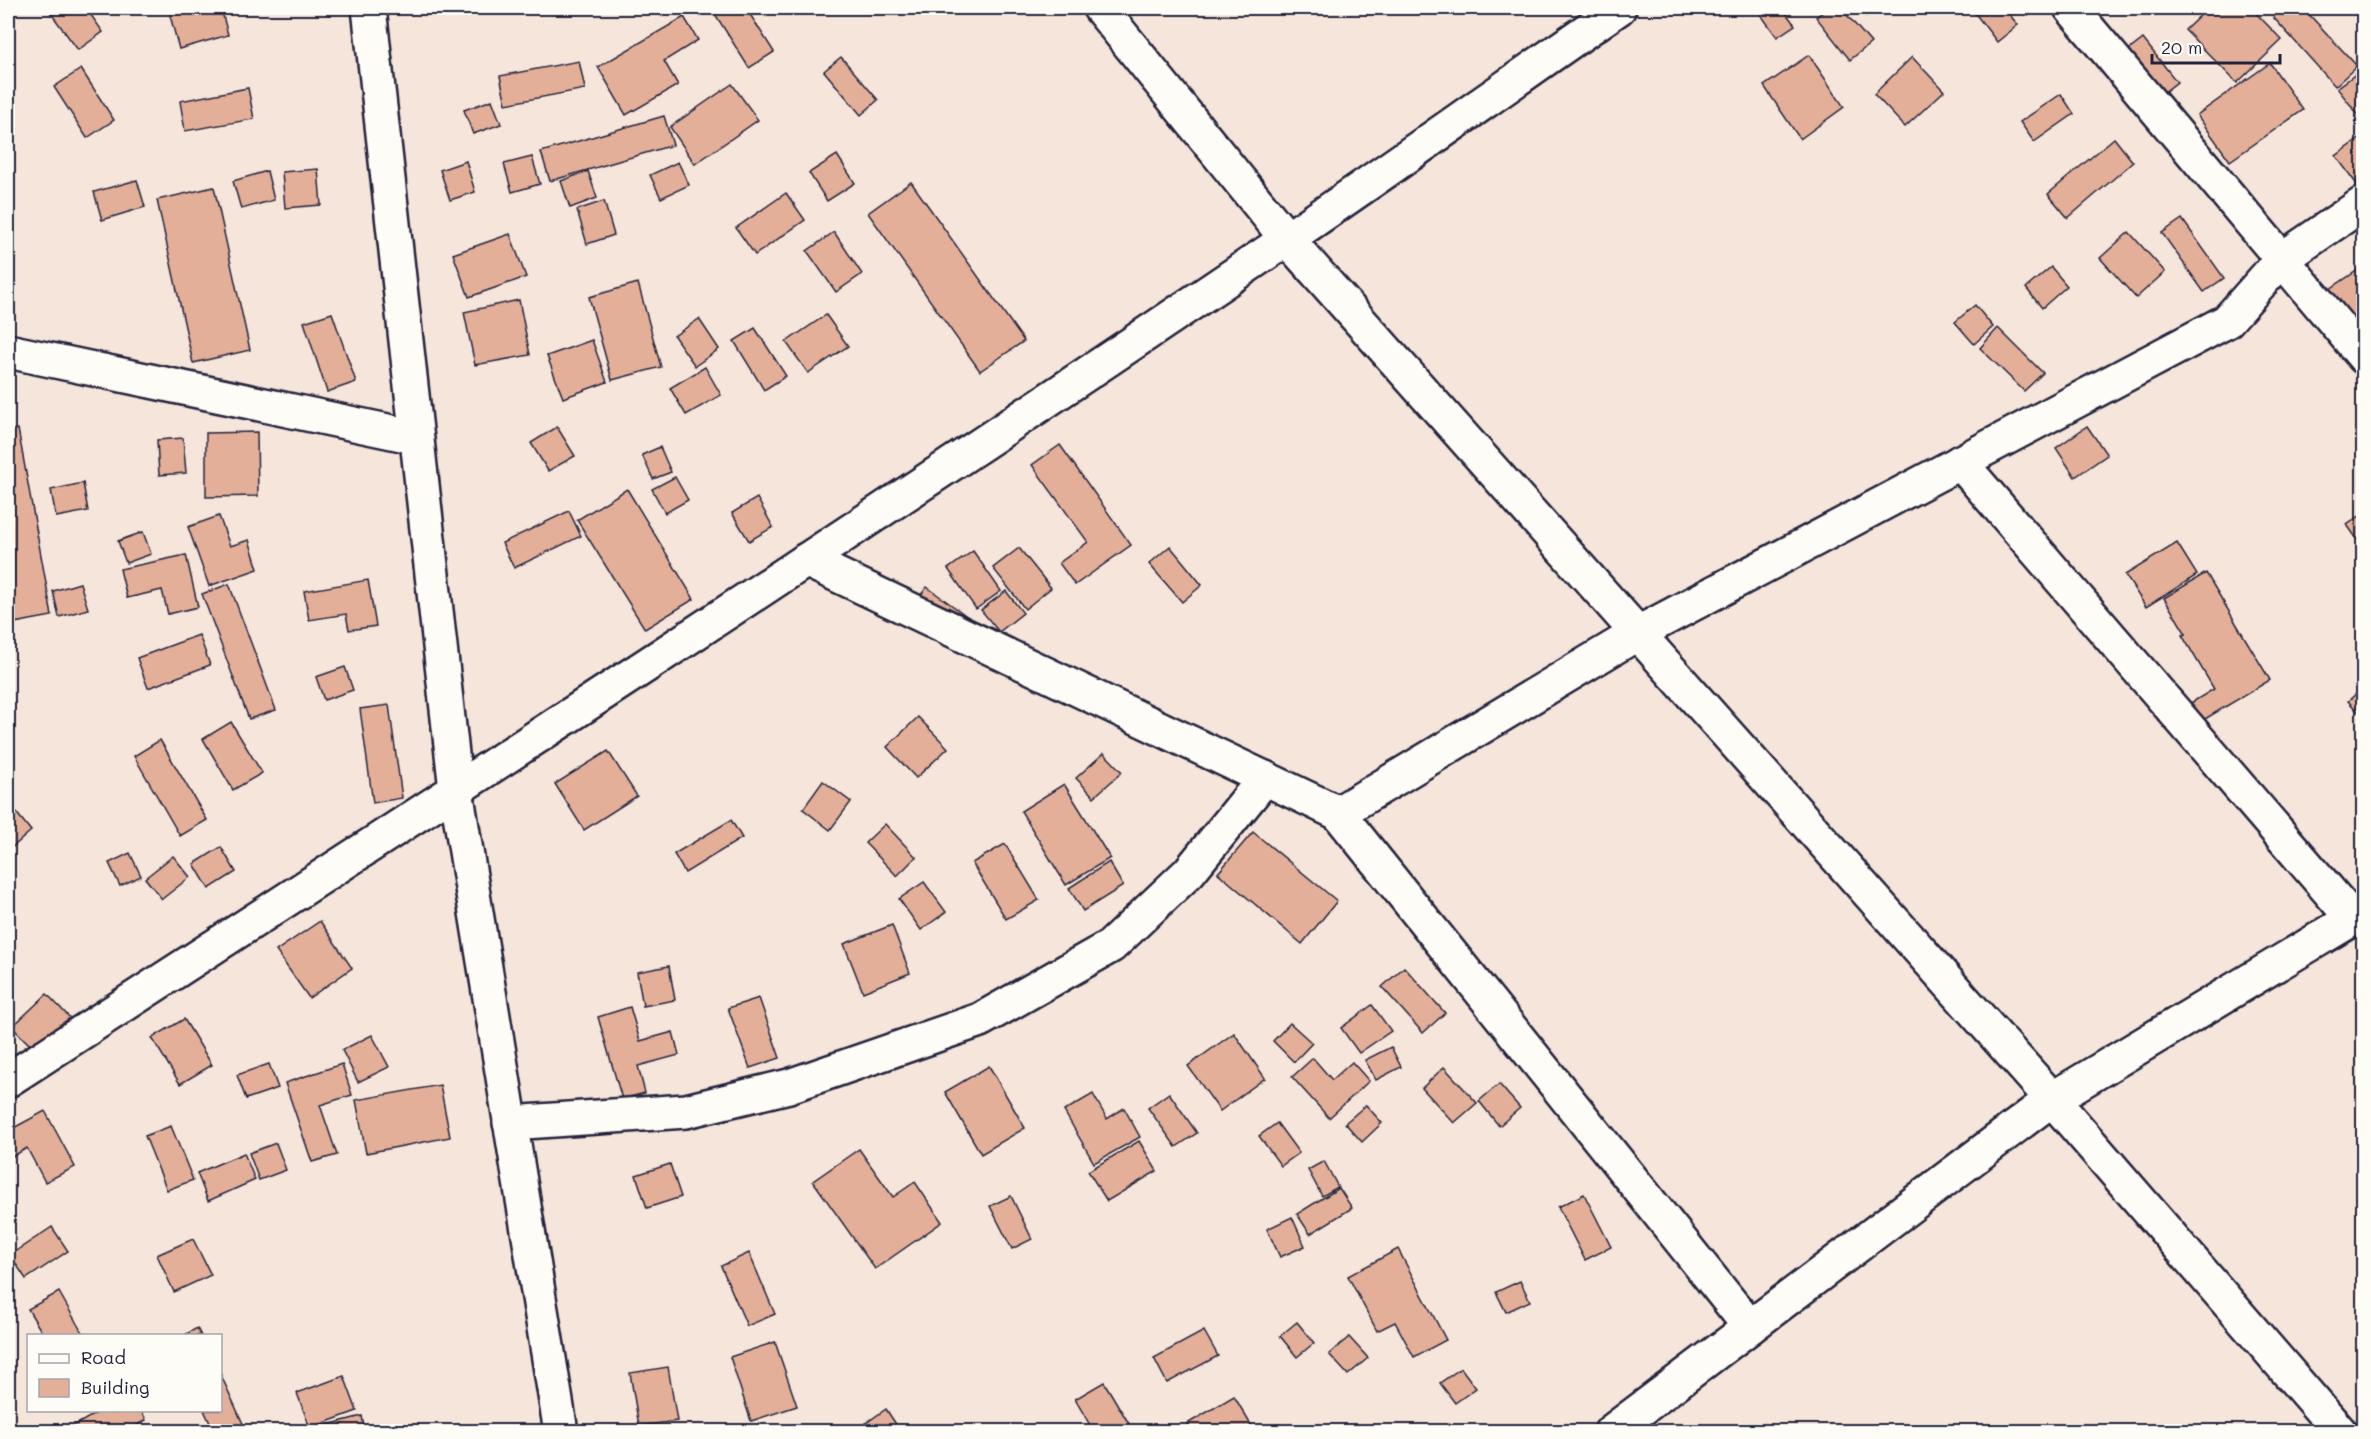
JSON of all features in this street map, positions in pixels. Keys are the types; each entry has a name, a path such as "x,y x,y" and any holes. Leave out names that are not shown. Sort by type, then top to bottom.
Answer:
{"street":[{"path":"369,8 456,790 561,1431"},
{"path":"1100,8 1287,239 2052,1099 2340,1431"},
{"path":"8,1080 806,560 1287,239 1619,8"},
{"path":"2071,8 2364,357"},
{"path":"1338,813 1638,633 2227,321 2282,259 2364,203"},
{"path":"8,351 417,437"},
{"path":"1611,1431 2052,1099 2358,916 1960,462"},
{"path":"806,560 1338,813 1750,1327"},
{"path":"510,1123 686,1111 789,1086 980,1020 1111,946 1189,872 1265,778"}],"building":[{"path":"47,8 86,8 103,32 78,50"},
{"path":"168,8 221,8 228,35 179,49"},
{"path":"726,8 746,8 774,52 749,68 715,14"},
{"path":"1756,8 1782,8 1795,25 1777,37"},
{"path":"1828,8 1841,8 1871,43 1850,60 1816,17"},
{"path":"1860,8 1877,8 1866,16"},
{"path":"1971,8 2004,8 2018,25 1997,42"},
{"path":"2208,8 2251,8 2282,40 2237,83 2185,30"},
{"path":"2283,8 2303,8 2357,66 2335,86 2273,17"},
{"path":"684,17 698,40 664,61 678,85 626,115 598,67"},
{"path":"2143,39 2177,82 2154,100 2120,57"},
{"path":"1809,55 1844,107 1800,139 1764,86"},
{"path":"841,57 878,100 861,115 824,71"},
{"path":"1912,57 1944,91 1905,127 1874,94"},
{"path":"579,61 585,89 506,104 500,76"},
{"path":"2270,63 2303,110 2230,161 2197,115"},
{"path":"2364,68 2364,122 2337,88"},
{"path":"81,69 114,120 87,138 54,87"},
{"path":"732,84 758,120 695,164 670,127"},
{"path":"248,88 254,119 185,131 180,101"},
{"path":"2061,94 2074,114 2034,142 2020,122"},
{"path":"492,100 501,124 473,134 464,110"},
{"path":"664,116 673,145 550,181 541,152"},
{"path":"2114,138 2133,162 2068,218 2048,194"},
{"path":"2361,138 2364,141 2364,189 2361,190 2336,156"},
{"path":"837,155 855,183 827,201 809,173"},
{"path":"532,157 540,184 512,192 504,164"},
{"path":"466,161 475,192 450,200 440,170"},
{"path":"678,162 689,185 661,198 650,175"},
{"path":"318,169 321,205 285,208 282,172"},
{"path":"267,171 274,200 241,209 233,181"},
{"path":"588,171 597,198 570,208 561,181"},
{"path":"137,180 145,207 102,220 94,192"},
{"path":"911,182 1024,341 980,371 868,213"},
{"path":"214,187 250,350 193,363 157,200"},
{"path":"786,193 805,220 755,255 736,228"},
{"path":"604,201 614,235 587,244 577,210"},
{"path":"2182,219 2224,278 2204,292 2162,233"},
{"path":"834,232 862,274 836,292 807,251"},
{"path":"2129,232 2165,272 2136,298 2100,258"},
{"path":"510,234 526,277 469,297 453,254"},
{"path":"2051,267 2067,286 2042,308 2026,288"},
{"path":"2358,270 2364,277 2364,337 2330,289"},
{"path":"638,283 661,367 612,380 589,297"},
{"path":"519,300 530,355 475,365 464,312"},
{"path":"1975,305 1993,327 1974,344 1955,322"},
{"path":"332,313 356,382 327,392 304,322"},
{"path":"826,315 848,346 808,373 786,342"},
{"path":"699,319 719,349 695,366 674,336"},
{"path":"755,328 786,376 764,390 734,341"},
{"path":"1998,328 2043,373 2024,391 1980,348"},
{"path":"592,340 607,382 563,398 547,356"},
{"path":"705,367 721,395 686,415 670,388"},
{"path":"2087,426 2107,455 2075,477 2056,448"},
{"path":"557,427 575,456 548,471 531,443"},
{"path":"18,429 52,616 14,623 8,586 8,431"},
{"path":"257,432 258,496 206,497 206,433"},
{"path":"183,438 186,473 159,475 157,440"},
{"path":"1060,445 1131,545 1075,585 1059,563 1088,542 1032,465"},
{"path":"660,447 671,472 653,479 642,455"},
{"path":"675,477 688,500 665,513 652,489"},
{"path":"83,483 88,511 56,517 51,490"},
{"path":"627,489 694,599 645,629 577,520"},
{"path":"757,498 773,527 749,541 732,513"},
{"path":"569,511 581,536 514,568 502,543"},
{"path":"2364,513 2364,534 2357,539 2347,525"},
{"path":"219,516 230,546 249,540 258,569 209,586 188,527"},
{"path":"143,532 151,554 126,563 118,541"},
{"path":"2177,543 2197,575 2146,607 2125,575"},
{"path":"1170,546 1202,585 1182,602 1149,564"},
{"path":"1019,548 1051,588 1025,609 993,568"},
{"path":"973,551 1001,591 976,609 948,569"},
{"path":"186,555 198,607 168,614 162,590 127,598 120,569"},
{"path":"2206,573 2270,680 2190,728 2179,710 2214,689 2182,635 2186,634 2164,598"},
{"path":"368,580 376,626 349,630 346,614 309,620 304,591"},
{"path":"80,583 88,609 59,617 53,591"},
{"path":"229,584 276,710 249,719 202,594"},
{"path":"927,587 979,625 909,610"},
{"path":"1006,591 1023,613 999,632 981,610"},
{"path":"199,635 210,665 148,688 137,658"},
{"path":"345,667 353,690 324,700 316,677"},
{"path":"2364,687 2364,718 2348,701"},
{"path":"389,705 402,798 373,803 360,709"},
{"path":"918,717 948,748 916,778 887,747"},
{"path":"231,722 262,773 233,790 203,739"},
{"path":"160,740 207,820 180,836 134,756"},
{"path":"608,751 637,796 584,830 555,784"},
{"path":"1104,753 1122,772 1094,797 1076,778"},
{"path":"823,781 851,802 830,830 803,809"},
{"path":"1064,784 1110,858 1066,885 1021,811"},
{"path":"11,806 31,831 8,851 8,809"},
{"path":"731,820 742,838 685,873 674,854"},
{"path":"885,824 916,857 897,876 865,843"},
{"path":"1253,832 1337,901 1302,944 1218,873"},
{"path":"1005,844 1039,900 1006,919 972,863"},
{"path":"221,847 236,872 209,889 194,864"},
{"path":"130,853 141,876 120,886 109,863"},
{"path":"173,856 190,877 162,899 145,878"},
{"path":"1109,862 1123,886 1083,911 1069,888"},
{"path":"924,882 946,912 921,930 899,899"},
{"path":"320,921 352,968 309,998 276,951"},
{"path":"892,925 910,973 863,992 844,944"},
{"path":"669,966 675,1000 643,1006 637,972"},
{"path":"1404,967 1445,1013 1423,1033 1382,987"},
{"path":"47,994 72,1020 38,1053 12,1027"},
{"path":"759,998 780,1058 750,1068 728,1008"},
{"path":"1372,1005 1391,1031 1359,1053 1341,1028"},
{"path":"630,1007 640,1041 673,1032 679,1055 638,1066 645,1093 622,1099 598,1017"},
{"path":"184,1019 212,1065 180,1084 152,1038"},
{"path":"1290,1023 1312,1043 1294,1062 1273,1041"},
{"path":"1234,1033 1265,1078 1220,1111 1188,1066"},
{"path":"372,1035 389,1067 358,1082 342,1050"},
{"path":"1391,1047 1401,1067 1376,1080 1365,1060"},
{"path":"1313,1058 1332,1080 1352,1062 1369,1081 1329,1118 1292,1077"},
{"path":"269,1064 278,1088 246,1099 237,1075"},
{"path":"342,1064 352,1095 320,1105 337,1155 312,1162 285,1083"},
{"path":"989,1066 1025,1128 981,1154 945,1092"},
{"path":"1444,1067 1477,1103 1454,1123 1422,1088"},
{"path":"1499,1084 1520,1108 1499,1126 1479,1101"},
{"path":"440,1085 450,1137 366,1153 356,1100"},
{"path":"1169,1093 1197,1133 1176,1147 1148,1108"},
{"path":"1093,1094 1107,1119 1124,1108 1140,1137 1094,1163 1064,1111"},
{"path":"1366,1105 1382,1123 1362,1142 1345,1123"},
{"path":"45,1111 75,1167 45,1182 27,1148 8,1159 8,1131"},
{"path":"1277,1123 1299,1153 1281,1166 1259,1136"},
{"path":"171,1126 193,1180 167,1190 145,1136"},
{"path":"1139,1141 1157,1171 1107,1201 1088,1171"},
{"path":"276,1143 286,1170 259,1180 249,1153"},
{"path":"859,1149 893,1197 915,1182 942,1222 875,1269 813,1181"},
{"path":"244,1153 255,1180 208,1201 197,1173"},
{"path":"1324,1161 1338,1187 1322,1196 1308,1170"},
{"path":"670,1164 681,1197 647,1208 636,1175"},
{"path":"1339,1188 1352,1208 1310,1234 1297,1214"},
{"path":"1584,1194 1611,1247 1585,1260 1558,1207"},
{"path":"1011,1196 1032,1239 1012,1249 990,1206"},
{"path":"1292,1217 1305,1246 1280,1257 1267,1229"},
{"path":"52,1227 68,1251 26,1279 10,1255"},
{"path":"193,1239 211,1275 174,1292 157,1255"},
{"path":"1398,1249 1446,1340 1414,1357 1395,1322 1377,1331 1348,1276"},
{"path":"749,1253 775,1314 747,1326 721,1266"},
{"path":"1520,1281 1530,1301 1506,1312 1496,1292"},
{"path":"59,1292 83,1334 43,1334 28,1309"},
{"path":"1297,1322 1314,1343 1297,1357 1280,1336"},
{"path":"197,1328 200,1334 186,1334"},
{"path":"1204,1331 1218,1356 1167,1383 1154,1358"},
{"path":"1349,1337 1368,1358 1348,1375 1329,1354"},
{"path":"775,1342 797,1406 751,1421 730,1357"},
{"path":"668,1367 677,1421 639,1426 630,1373"},
{"path":"1461,1368 1476,1388 1455,1403 1440,1383"},
{"path":"344,1376 357,1411 310,1428 297,1393"},
{"path":"222,1377 244,1426 232,1432 214,1432 205,1412 222,1412"},
{"path":"1104,1382 1134,1432 1094,1432 1075,1399"},
{"path":"1234,1396 1255,1432 1192,1432 1187,1424"},
{"path":"886,1409 901,1432 862,1432 859,1428"},
{"path":"98,1412 142,1412 146,1420 125,1432 69,1432 68,1429"},
{"path":"362,1416 365,1432 300,1432"}]}
